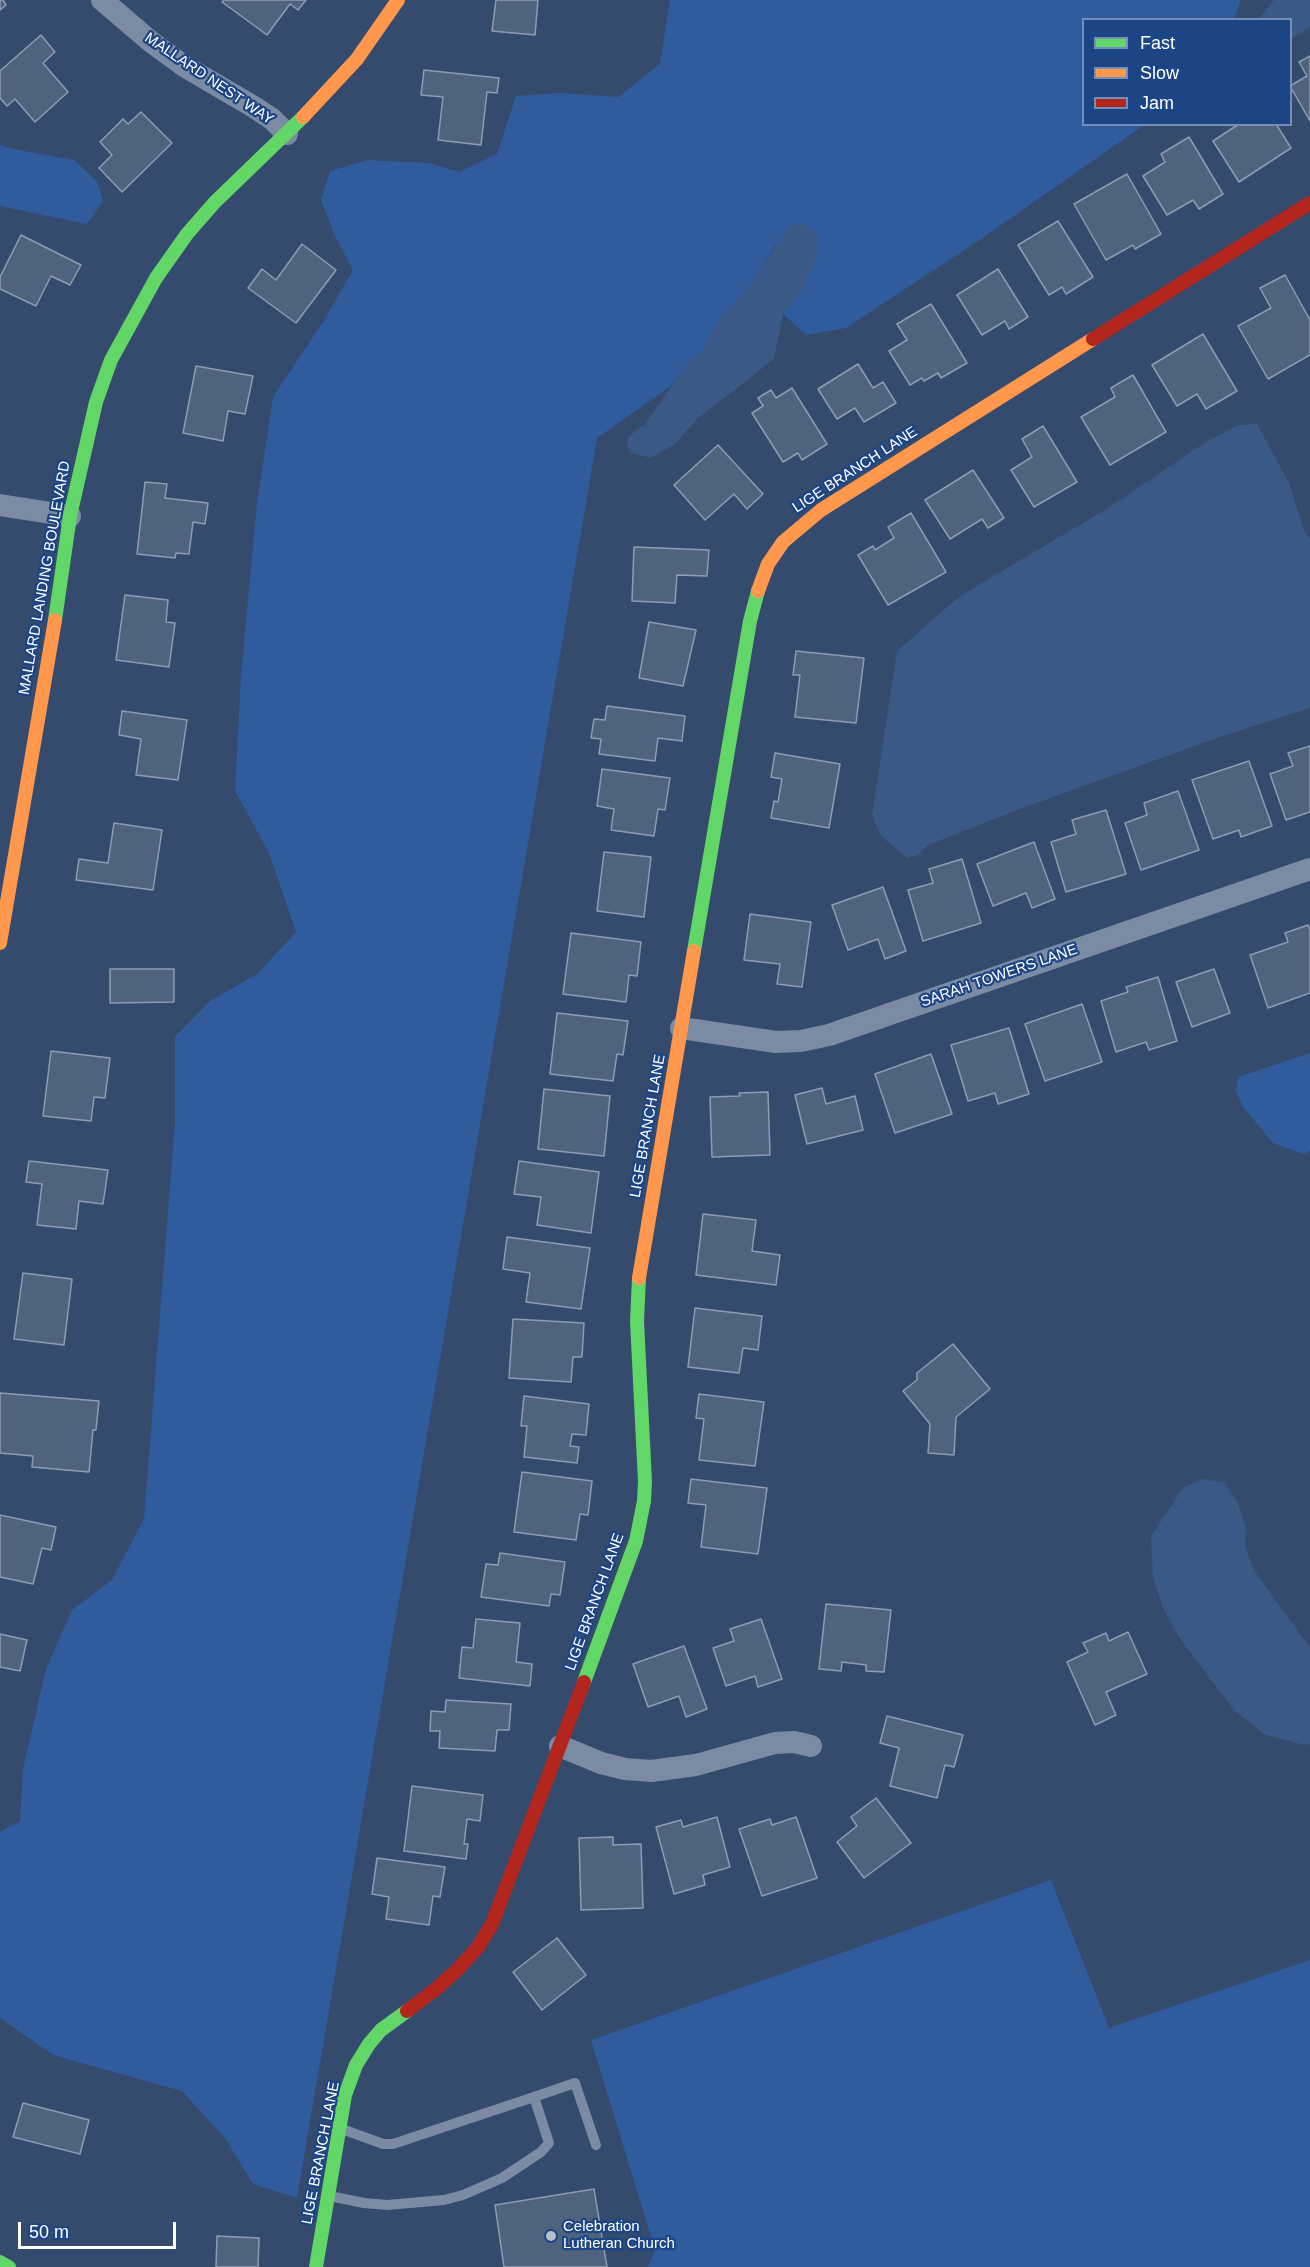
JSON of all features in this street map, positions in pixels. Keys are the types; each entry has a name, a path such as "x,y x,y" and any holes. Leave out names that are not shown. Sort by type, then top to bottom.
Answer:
{"street":[{"name":"MALLARD NEST WAY","path":"102,0 150,41 184,66 254,107 272,119 288,135"},
{"name":"MALLARD LANDING BOULEVARD","path":"0,943 61,586 70,516 96,402 111,360 156,278 187,234 215,202 288,135 357,59 398,0"},
{"name":"LIGE BRANCH LANE","path":"316,2267 339,2128 356,2065 369,2044 396,2018 436,1989 458,1969 478,1947 492,1924 636,1541 644,1501 645,1482 637,1321 639,1274 750,621 756,596 768,564 783,543 821,510 1307,212"},
{"path":"0,505 70,516"},
{"name":"SARAH TOWERS LANE","path":"681,1028 776,1042 801,1041 829,1035 1310,869"},
{"path":"560,1746 600,1763 651,1772 696,1765 775,1743 794,1742 811,1746"},
{"path":"0,2262 9,2267"}],"lane":[{"path":"339,2128 383,2144 393,2144 575,2083 596,2145"},
{"path":"329,2196 364,2203 407,2204 463,2195 502,2178 541,2152 549,2143 534,2097"}],"shaded area":[{"path":"670,0 1241,0 1234,18 1082,18 1082,126 1143,126 981,239 846,328 806,335 783,314 800,294 776,245 750,286 720,318 701,353 688,363 671,386 597,438 297,2198 253,2184 225,2138 182,2091 53,2055 0,2018 0,1832 20,1821 23,1769 46,1669 72,1610 112,1580 144,1519 175,1122 175,1037 210,1001 257,974 296,932 269,853 235,791 241,676 257,503 273,397 323,322 353,270 335,236 321,200 330,171 367,160 429,163 459,172 497,154 516,96 560,93 618,97 660,64"},
{"path":"1274,0 1310,0 1310,27 1292,38 1292,18 1260,18"},
{"path":"0,144 8,148 74,160 97,181 103,201 87,224 0,206"},
{"path":"803,223 818,233 818,255 800,294 783,314 774,359 697,419 675,444 651,458 632,453 627,447 628,437 645,424 688,363 701,353 720,318 750,286 790,225"},
{"path":"1257,424 1289,483 1304,531 1310,539 1310,708 1217,738 1017,810 928,845 917,855 907,858 881,836 872,816 897,651 960,596 1105,510 1206,442 1238,425"},
{"path":"1310,1053 1310,1151 1303,1154 1273,1143 1243,1107 1236,1091 1238,1077"},
{"path":"1201,1479 1224,1482 1237,1502 1246,1527 1245,1546 1253,1569 1310,1648 1310,1744 1304,1745 1264,1734 1234,1710 1179,1637 1163,1608 1153,1576 1151,1536 1183,1488"},
{"path":"1051,1880 1109,2028 1310,1960 1310,2267 648,2267 655,2250 591,2040"}],"building":[{"path":"0,0 3,0 6,5 0,10"},
{"path":"224,0 306,0 298,10 290,4 267,35 222,2"},
{"path":"496,0 538,0 535,35 492,31"},
{"path":"41,35 55,52 43,63 68,92 35,122 15,99 7,106 0,98 0,71"},
{"path":"1310,56 1310,121 1292,90 1292,85 1307,76 1299,62"},
{"path":"424,70 499,78 497,93 487,92 481,145 438,140 443,97 421,95"},
{"path":"141,112 172,143 122,192 99,168 112,155 100,142 123,119 128,124"},
{"path":"1236,126 1277,126 1291,148 1239,182 1213,141"},
{"path":"1189,137 1223,194 1199,209 1193,200 1167,215 1143,176 1165,162 1161,154"},
{"path":"1127,174 1161,234 1135,249 1133,245 1106,260 1074,204"},
{"path":"1058,221 1093,277 1066,294 1062,287 1049,295 1018,245"},
{"path":"21,235 81,265 70,285 51,276 36,306 0,289 0,277"},
{"path":"302,244 336,270 296,323 248,288 262,269 276,280"},
{"path":"998,269 1028,317 1009,329 1005,321 982,335 957,295"},
{"path":"1285,275 1310,320 1310,355 1268,379 1238,326 1271,308 1260,288"},
{"path":"931,304 967,363 941,378 938,373 924,381 922,378 910,385 889,351 907,340 897,324"},
{"path":"1203,334 1237,391 1206,409 1197,394 1177,406 1152,365"},
{"path":"858,364 873,388 883,382 896,403 864,422 855,408 837,419 818,389"},
{"path":"196,366 253,376 245,414 228,411 223,441 183,433"},
{"path":"1133,375 1166,432 1110,465 1081,417 1115,397 1111,388"},
{"path":"792,388 827,444 802,460 798,453 783,462 752,413 763,406 758,398 771,390 776,398"},
{"path":"1043,426 1077,482 1034,507 1011,470 1032,457 1022,439"},
{"path":"718,445 763,494 747,509 734,494 705,520 674,485"},
{"path":"973,470 1004,518 988,528 982,519 950,539 925,500"},
{"path":"145,482 167,484 165,498 208,503 205,524 193,522 189,554 176,553 175,558 137,554"},
{"path":"911,513 946,572 888,605 858,555 873,546 875,550 894,538 888,527"},
{"path":"634,547 709,550 707,576 677,575 675,603 632,601"},
{"path":"125,595 168,600 166,622 175,623 169,667 116,660"},
{"path":"649,622 696,630 683,686 639,678"},
{"path":"796,651 864,658 856,723 795,717 800,675 793,675"},
{"path":"607,706 685,716 682,741 658,738 655,761 599,754 601,739 591,738 594,719 605,720"},
{"path":"122,711 187,720 178,780 136,775 141,739 119,735"},
{"path":"1310,746 1310,812 1286,820 1270,774 1293,766 1288,753"},
{"path":"775,753 840,764 829,828 771,818 774,801 778,802 782,779 771,777"},
{"path":"1249,761 1272,826 1241,837 1239,830 1213,839 1192,780"},
{"path":"602,769 670,778 665,810 658,809 654,836 611,830 614,809 597,806"},
{"path":"1178,791 1199,850 1141,870 1125,823 1147,815 1144,803"},
{"path":"1106,810 1126,874 1066,892 1051,842 1076,834 1072,820"},
{"path":"114,823 162,830 153,890 76,880 79,859 108,863"},
{"path":"1034,842 1055,899 1032,908 1026,893 993,906 977,864"},
{"path":"604,852 651,857 644,917 597,911"},
{"path":"962,859 981,923 923,941 908,890 933,883 929,869"},
{"path":"883,887 906,951 885,959 878,939 848,950 832,905"},
{"path":"750,914 811,922 802,987 777,984 780,964 744,960"},
{"path":"1308,925 1310,930 1310,993 1268,1008 1250,955 1288,942 1285,933"},
{"path":"571,933 641,942 637,976 629,975 626,1002 563,994"},
{"path":"110,969 174,969 174,1002 110,1003"},
{"path":"1214,969 1230,1013 1192,1027 1176,982"},
{"path":"1158,977 1177,1041 1149,1050 1146,1042 1116,1052 1101,1001 1128,992 1126,987"},
{"path":"1082,1004 1102,1062 1045,1081 1025,1024"},
{"path":"557,1013 628,1021 623,1055 617,1054 613,1081 550,1074"},
{"path":"1009,1028 1029,1094 998,1104 995,1093 968,1101 951,1045"},
{"path":"51,1051 110,1058 105,1098 94,1097 91,1121 43,1116"},
{"path":"931,1054 952,1114 895,1133 875,1074"},
{"path":"822,1088 826,1104 855,1096 863,1130 807,1144 795,1095"},
{"path":"544,1089 610,1096 604,1156 538,1149"},
{"path":"768,1092 770,1155 712,1157 710,1097"},
{"path":"29,1161 108,1170 103,1204 79,1201 76,1229 37,1225 42,1184 26,1182"},
{"path":"519,1161 599,1172 591,1233 537,1225 541,1197 514,1194"},
{"path":"703,1214 756,1220 752,1251 780,1255 776,1285 696,1275"},
{"path":"507,1237 590,1248 581,1309 526,1302 530,1273 503,1269"},
{"path":"23,1273 72,1279 64,1345 14,1339"},
{"path":"695,1308 762,1316 758,1350 743,1348 739,1373 688,1367"},
{"path":"513,1319 584,1323 582,1357 573,1357 571,1382 509,1378"},
{"path":"953,1344 990,1389 956,1417 954,1455 928,1453 930,1424 903,1391 917,1380 917,1373"},
{"path":"0,1393 99,1401 96,1430 93,1430 89,1472 32,1467 33,1456 0,1453"},
{"path":"699,1394 764,1402 755,1466 699,1460 704,1419 696,1418"},
{"path":"524,1396 589,1404 586,1435 572,1434 570,1446 579,1447 577,1463 524,1457 527,1426 521,1426"},
{"path":"522,1472 592,1481 588,1515 580,1514 576,1540 514,1532"},
{"path":"691,1479 767,1488 758,1554 701,1547 706,1505 688,1503"},
{"path":"0,1515 56,1527 51,1550 42,1548 33,1584 0,1577"},
{"path":"500,1553 565,1562 560,1595 551,1594 549,1606 481,1597 486,1564 498,1565"},
{"path":"826,1604 891,1610 884,1672 866,1671 866,1665 842,1662 841,1671 819,1669"},
{"path":"476,1619 520,1623 516,1662 532,1664 530,1686 459,1678 462,1647 473,1648"},
{"path":"761,1619 782,1679 758,1687 755,1676 726,1686 713,1648 734,1641 730,1629"},
{"path":"1128,1632 1147,1674 1106,1692 1116,1715 1095,1725 1067,1662 1088,1652 1083,1643 1106,1633 1109,1641"},
{"path":"0,1634 27,1640 20,1671 0,1667"},
{"path":"684,1646 707,1709 686,1717 679,1696 648,1707 633,1664"},
{"path":"446,1700 511,1704 509,1730 497,1730 495,1751 439,1748 440,1731 430,1731 431,1711 445,1712"},
{"path":"887,1716 963,1735 954,1767 945,1765 937,1798 890,1786 899,1748 880,1743"},
{"path":"412,1786 483,1795 480,1821 467,1819 464,1844 468,1844 466,1859 404,1851"},
{"path":"876,1798 911,1843 864,1878 837,1842 857,1826 851,1817"},
{"path":"717,1817 730,1867 703,1875 705,1885 674,1894 656,1827 681,1820 683,1827"},
{"path":"796,1817 817,1878 762,1896 739,1829 770,1819 772,1825"},
{"path":"613,1837 613,1845 641,1844 643,1908 581,1910 579,1838"},
{"path":"377,1858 445,1867 440,1897 433,1896 429,1925 386,1919 389,1897 372,1894"},
{"path":"557,1938 586,1975 542,2010 513,1972"},
{"path":"23,2103 89,2120 80,2154 13,2137"},
{"name":"Celebration Lutheran Church","path":"594,2189 607,2267 504,2267 495,2205"},
{"path":"217,2236 259,2238 258,2267 216,2267"}],"traffic: fast":[{"path":"55,620 70,516 96,402 111,360 156,278 187,234 215,202 303,117"},
{"path":"694,951 750,621 758,591"},
{"path":"584,1682 636,1541 644,1501 637,1321 639,1278"},
{"path":"316,2267 345,2095 356,2065 369,2044 381,2030 407,2011"},
{"path":"0,2262 9,2267"}],"traffic: slow":[{"path":"303,117 357,59 398,0"},
{"path":"758,591 768,564 783,542 821,510 1093,339"},
{"path":"0,943 55,620"},
{"path":"639,1278 694,951"}],"traffic: jam":[{"path":"1093,339 1310,203"},
{"path":"407,2011 458,1969 478,1947 492,1924 584,1682"}],"place":[{"name":"Celebration Lutheran Church","path":"551,2236"}]}
